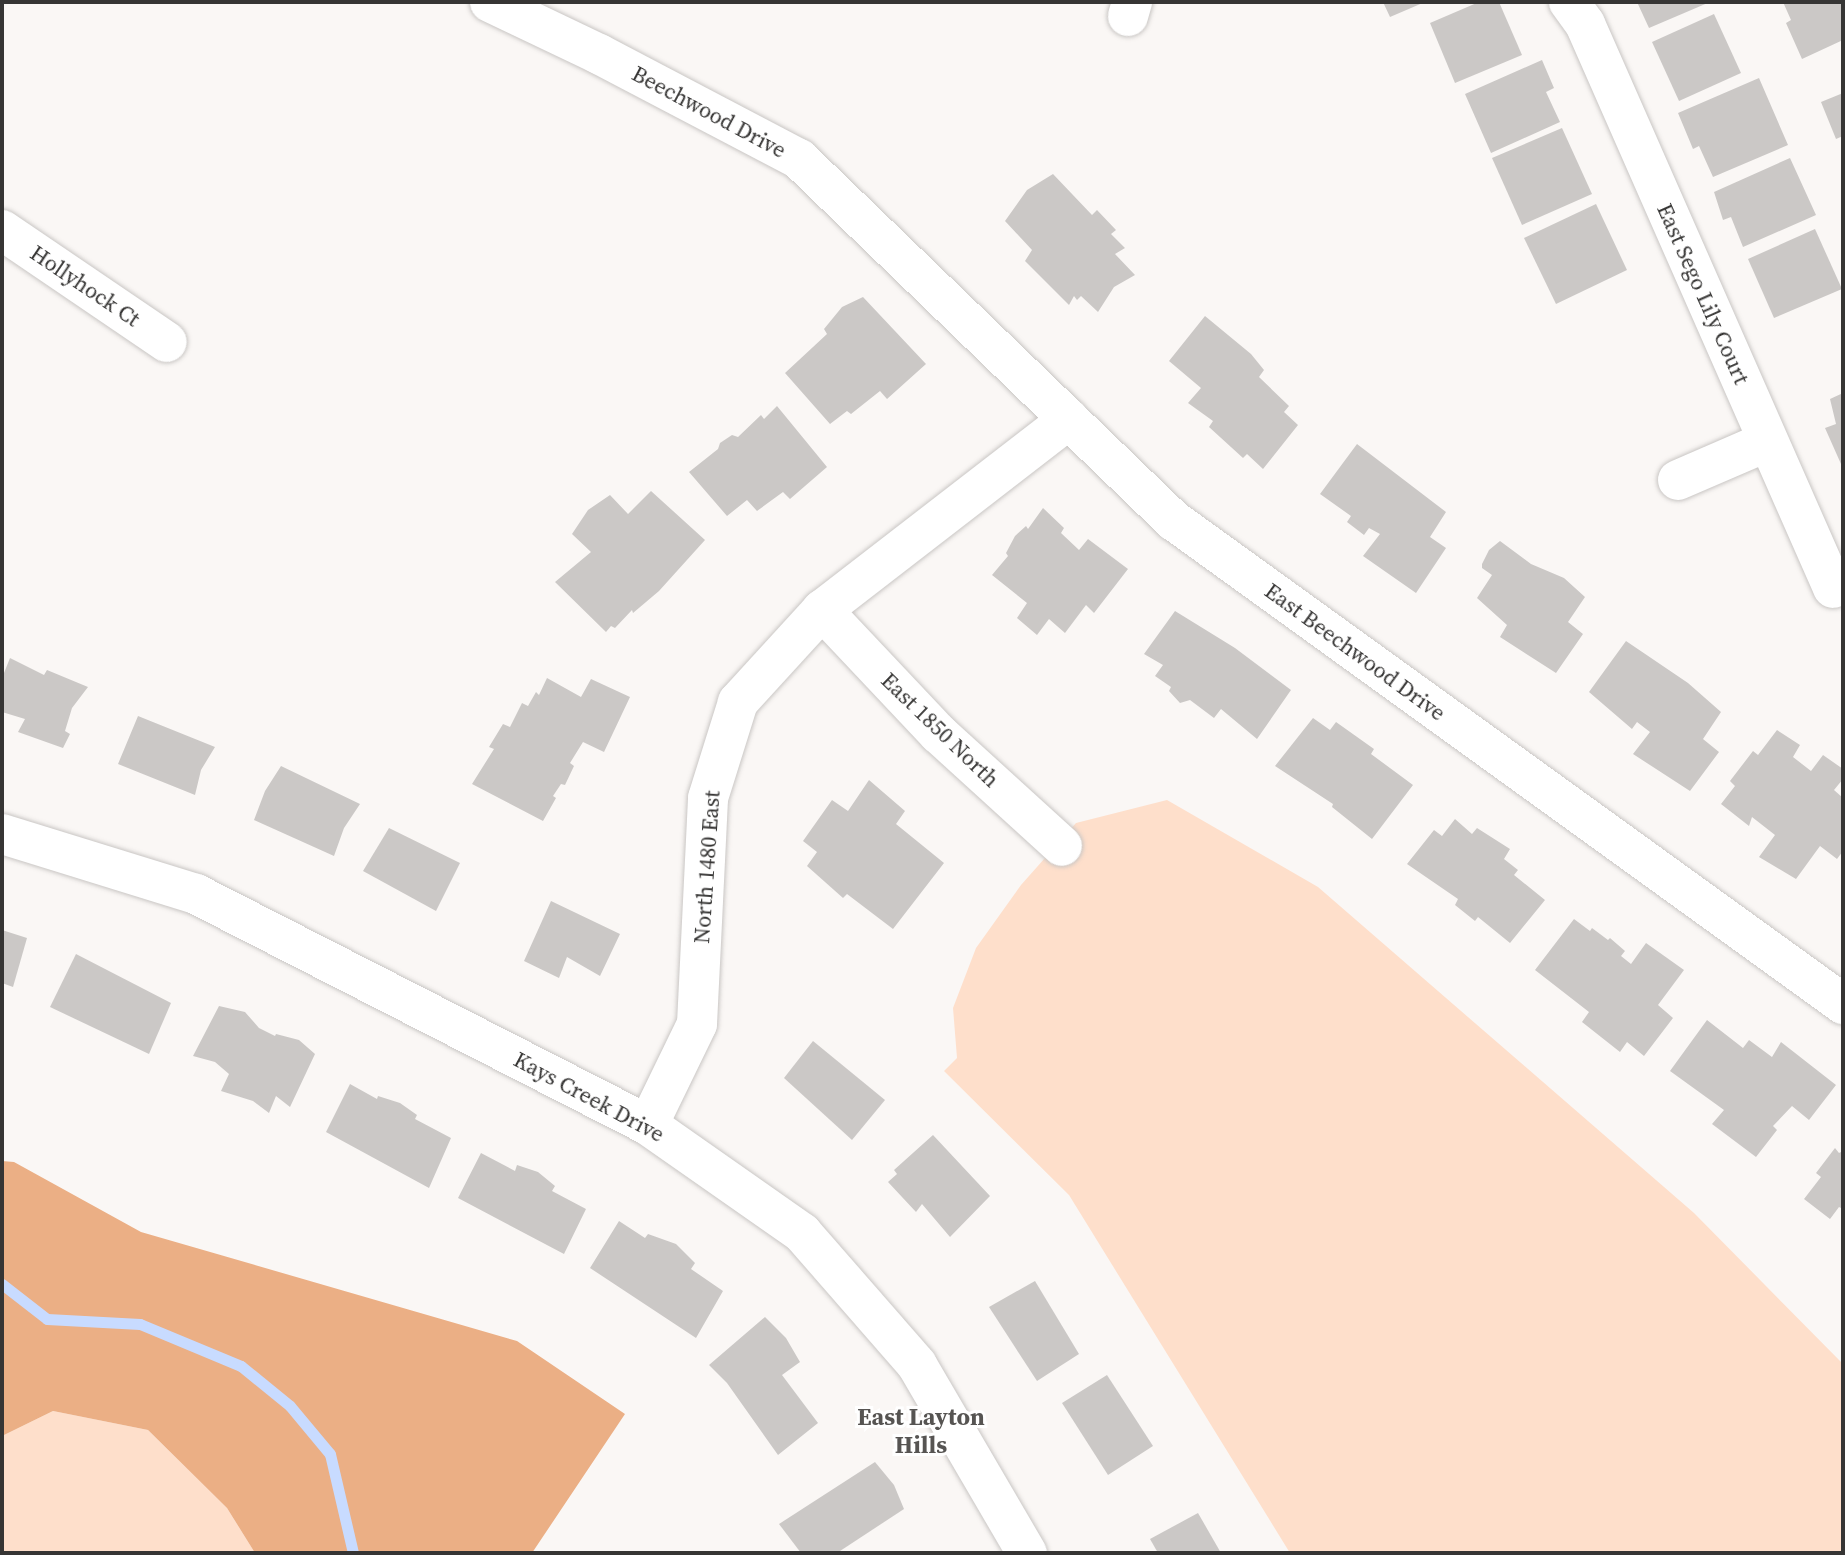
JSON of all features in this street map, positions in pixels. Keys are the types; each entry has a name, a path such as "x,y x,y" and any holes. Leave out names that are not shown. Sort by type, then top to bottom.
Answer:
{"street":[{"name":"Beechwood Drive","path":"490,2 599,54 799,159 903,257"},
{"name":"East Sego Lily Court","path":"1569,2 1585,24 1833,588"},
{"name":"Hollyhock Ct","path":"2,230 167,342"},
{"name":"East Beechwood Drive","path":"903,257 1173,520 1843,1004"},
{"name":"North 1480 East","path":"648,1125 697,1024 708,798 738,702 822,610 1069,419"},
{"path":"1678,480 1768,441"},
{"name":"East 1850 North","path":"822,610 939,734 1062,846"},
{"name":"Kays Creek Drive","path":"2,834 196,894 648,1125 802,1233 917,1365 1027,1553"}],"shaded area":[{"path":"1167,800 1318,887 1694,1213 1843,1364 1843,1553 1290,1553 1069,1195 944,1071 957,1058 953,1008 976,948 1021,885 1076,823"},
{"path":"2,1161 14,1162 141,1232 517,1341 625,1414 532,1553 255,1553 227,1508 148,1430 53,1411 2,1436"},
{"path":"53,1411 148,1430 227,1508 255,1553 2,1553 2,1436"}],"building":[{"path":"1383,2 1425,2 1390,17"},
{"path":"1479,2 1499,2 1522,55 1455,83 1430,23"},
{"path":"1637,2 1710,2 1649,28"},
{"path":"1783,2 1843,2 1843,40 1802,59 1786,23 1791,20"},
{"path":"1714,14 1741,73 1679,101 1652,42"},
{"path":"1542,60 1554,88 1546,92 1560,122 1491,153 1465,94"},
{"path":"1759,78 1788,145 1713,177 1699,146 1693,149 1678,113"},
{"path":"1843,93 1843,136 1836,139 1821,102"},
{"path":"1562,128 1592,194 1522,225 1492,158"},
{"path":"1790,158 1816,215 1743,247 1731,217 1723,220 1714,192"},
{"path":"1053,174 1092,215 1097,210 1116,230 1111,234 1125,248 1115,254 1135,275 1114,287 1098,312 1081,296 1077,300 1074,296 1069,305 1025,261 1032,250 1005,221 1027,190"},
{"path":"1596,204 1627,270 1556,304 1524,238"},
{"path":"1815,229 1842,289 1774,318 1748,259"},
{"path":"863,297 926,364 887,399 880,391 851,414 847,411 830,424 785,373 827,334 824,329 842,307"},
{"path":"1205,316 1251,354 1264,370 1259,377 1289,406 1284,412 1298,425 1263,469 1247,454 1243,458 1209,427 1213,421 1188,403 1201,388 1169,361"},
{"path":"1843,393 1841,464 1825,428 1836,424 1830,399"},
{"path":"777,406 827,467 790,499 783,492 757,511 747,500 727,516 689,472 718,449 720,443 732,435 738,437 761,415 764,419"},
{"path":"1357,444 1446,512 1430,537 1446,548 1416,593 1363,556 1380,534 1369,528 1364,535 1347,522 1351,516 1320,494"},
{"path":"651,491 705,540 659,591 606,632 555,582 591,552 572,534 588,510 610,495 628,514"},
{"path":"1043,508 1064,528 1061,533 1079,550 1088,539 1128,569 1094,613 1086,605 1065,633 1049,619 1037,635 1017,618 1027,603 992,575 1008,556 1006,553 1015,536 1026,526 1028,529"},
{"path":"1500,541 1531,564 1564,578 1585,597 1568,622 1583,634 1556,673 1500,637 1507,625 1477,598 1492,575 1482,568 1482,564 1489,550"},
{"path":"1175,611 1235,648 1291,690 1257,739 1221,709 1214,718 1190,700 1180,703 1169,691 1171,687 1155,676 1163,665 1144,654"},
{"path":"1626,641 1688,683 1721,712 1703,739 1719,752 1690,791 1633,754 1650,732 1637,722 1632,729 1589,692"},
{"path":"10,658 44,675 47,670 88,687 72,708 65,731 70,734 63,748 18,732 25,719 2,712 2,678"},
{"path":"547,678 581,697 591,679 630,697 604,752 583,742 570,763 574,766 565,785 561,784 553,796 556,798 543,821 472,784 494,749 489,747 503,724 510,727 522,703 528,706 536,692 539,695"},
{"path":"138,716 215,747 201,770 195,795 118,764"},
{"path":"1313,718 1330,730 1336,722 1374,749 1371,754 1413,785 1372,839 1332,807 1333,804 1275,766"},
{"path":"1777,730 1800,745 1793,757 1811,771 1823,755 1843,769 1843,779 1834,790 1843,798 1843,851 1837,859 1820,846 1796,879 1759,857 1775,835 1752,817 1749,826 1721,804 1735,786 1730,781 1753,751 1758,755"},
{"path":"281,766 360,804 344,828 334,856 254,820 265,791"},
{"path":"869,780 905,811 896,824 944,863 893,929 847,894 843,898 807,866 817,852 803,841 832,800 848,811"},
{"path":"1455,819 1472,834 1477,828 1510,849 1504,859 1518,870 1514,875 1545,900 1510,943 1478,917 1475,921 1455,905 1458,899 1407,864 1434,830 1442,836"},
{"path":"389,828 460,863 436,911 363,871"},
{"path":"551,901 620,934 600,976 567,957 559,978 524,961"},
{"path":"1574,919 1590,931 1592,928 1608,940 1610,938 1625,951 1621,956 1631,964 1646,943 1684,970 1658,1005 1673,1018 1644,1056 1627,1042 1620,1052 1582,1022 1589,1012 1535,970"},
{"path":"2,930 27,938 13,987 2,983"},
{"path":"76,954 171,1003 149,1054 50,1007"},
{"path":"219,1006 245,1012 259,1028 275,1036 299,1040 315,1054 290,1107 276,1096 269,1113 253,1101 221,1091 229,1074 215,1062 193,1056"},
{"path":"1707,1020 1743,1048 1749,1040 1772,1057 1781,1042 1836,1085 1809,1120 1792,1106 1773,1126 1777,1130 1756,1157 1712,1124 1724,1110 1670,1071"},
{"path":"813,1041 885,1100 852,1140 784,1078"},
{"path":"350,1084 377,1099 378,1096 400,1103 417,1115 415,1119 451,1138 429,1188 326,1132"},
{"path":"933,1135 990,1196 950,1237 922,1204 916,1212 888,1182 897,1174 894,1170"},
{"path":"1835,1148 1839,1153 1843,1151 1843,1209 1839,1207 1830,1219 1804,1199 1821,1177 1816,1173"},
{"path":"481,1153 515,1171 517,1165 538,1172 555,1186 552,1191 586,1209 564,1254 458,1198"},
{"path":"619,1221 645,1238 648,1234 676,1244 695,1263 691,1269 723,1291 696,1338 590,1268"},
{"path":"1035,1281 1079,1354 1037,1381 989,1307"},
{"path":"765,1317 786,1338 800,1362 782,1375 818,1423 778,1455 727,1383 709,1365"},
{"path":"1107,1375 1153,1446 1108,1475 1062,1403"},
{"path":"875,1462 894,1485 904,1509 837,1553 801,1553 779,1524"},
{"path":"1198,1513 1221,1553 1158,1553 1150,1539"}],"waterway":[{"path":"2,1284 47,1319 140,1324 241,1366 290,1406 330,1454 353,1553"}],"district":[{"name":"East Layton Hills","path":"921,1431"}]}
